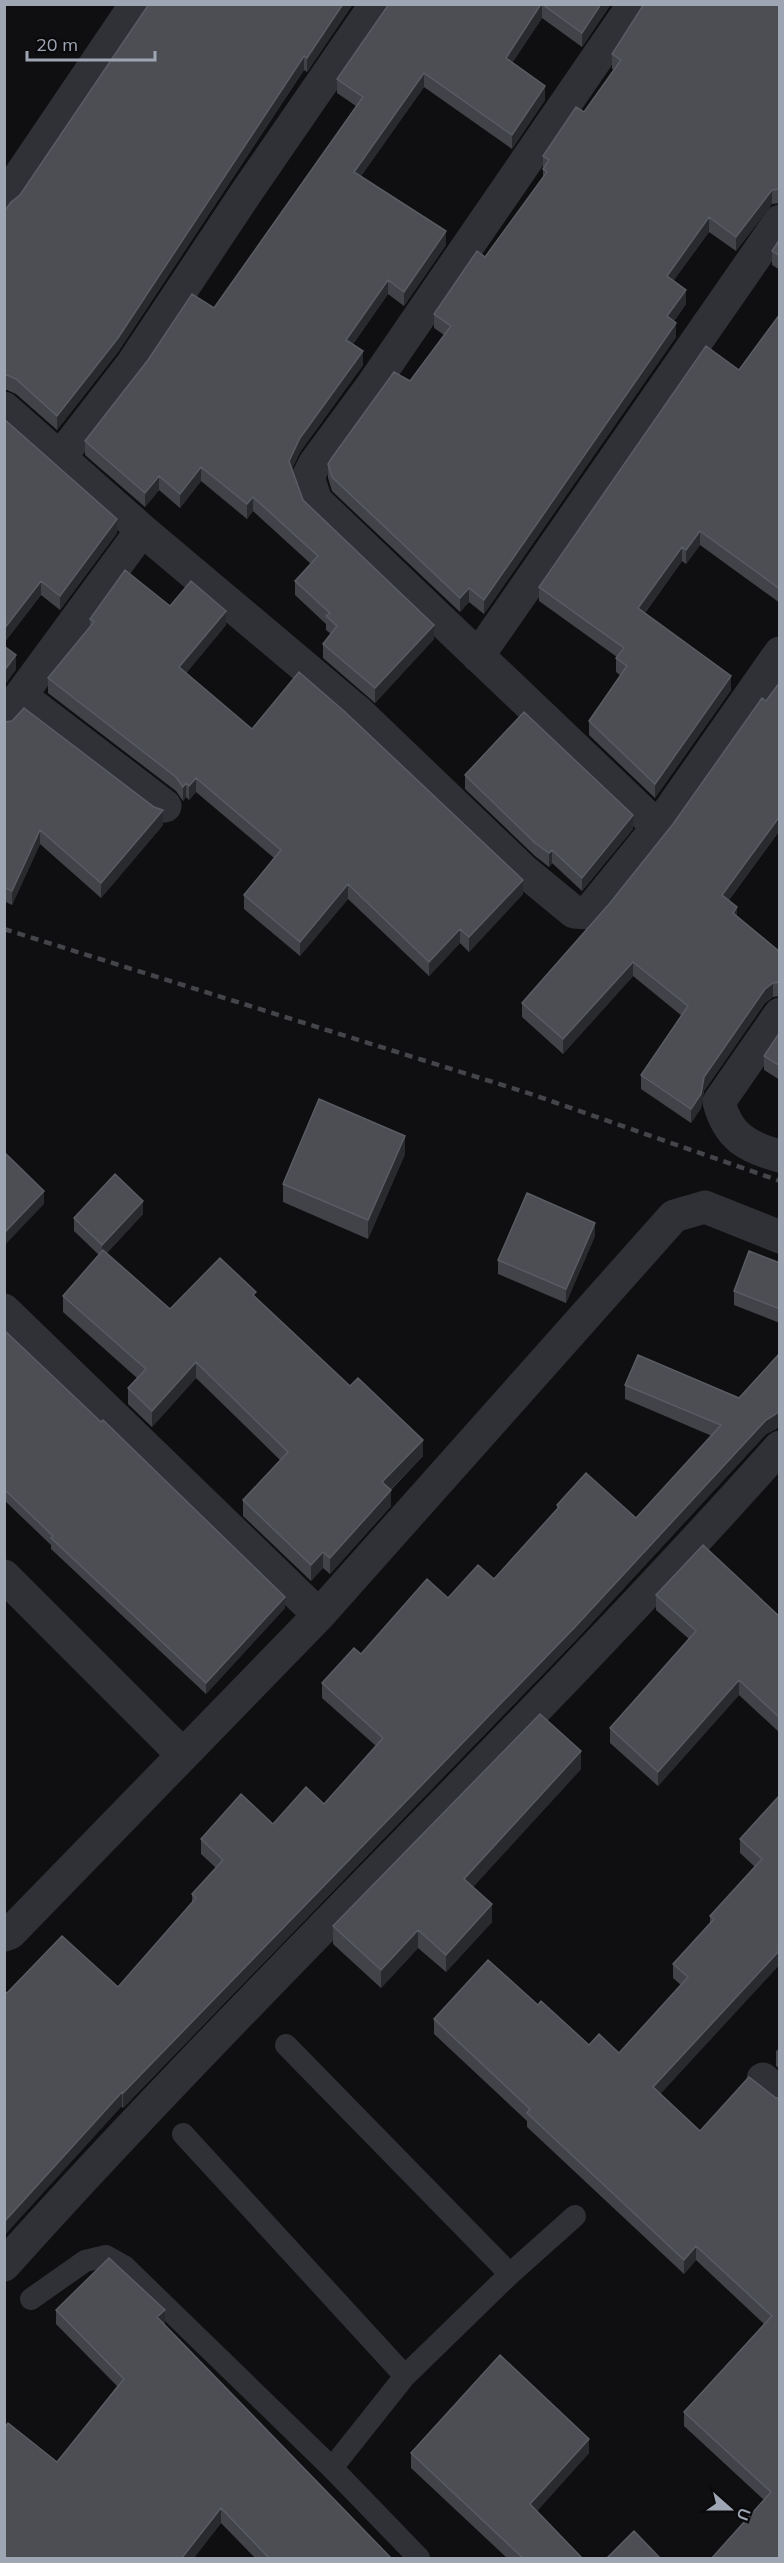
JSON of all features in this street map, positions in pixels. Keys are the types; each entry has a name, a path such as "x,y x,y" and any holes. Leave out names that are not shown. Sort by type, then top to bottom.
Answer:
{"street":[{"path":"4,199 136,4"},
{"path":"61,456 133,363 248,189 376,4"},
{"path":"634,4 371,387 315,463 308,477 316,501 658,827"},
{"path":"478,656 780,221"},
{"path":"4,408 142,530 357,711 523,870 574,912 588,913 658,827 780,653"},
{"path":"142,530 13,707 165,806"},
{"path":"780,1014 719,1102 722,1115 734,1134 753,1148 780,1155"},
{"path":"4,1935 10,1933 319,1615 674,1216 705,1208 780,1237"},
{"path":"4,1310 319,1615"},
{"path":"4,2265 110,2148 543,1704 780,1447"},
{"path":"4,1576 183,1755"}],"lane":[{"path":"286,2045 510,2274"},
{"path":"183,2134 405,2376"},
{"path":"332,2468 405,2376 510,2274 575,2216"},
{"path":"31,2299 85,2261 106,2256 124,2266 332,2468 419,2559"}],"building":[{"path":"149,4 343,4 307,58 304,56 118,338 57,416 16,379 4,376 4,212 20,195"},
{"path":"389,4 541,4 506,58 545,86 512,135 424,73 354,172 446,231 404,292 388,280 346,340 363,351 300,438 289,461 303,500 434,625 375,688 323,644 337,626 326,616 330,613 295,581 318,556 253,497 247,504 201,467 180,494 159,476 145,493 85,441 148,360 192,294 214,308 363,97 337,79"},
{"path":"542,4 601,4 582,33"},
{"path":"644,4 780,4 780,189 772,190 736,237 709,217 667,276 686,290 667,316 676,323 484,600 469,588 460,598 332,477 328,464 394,372 410,381 451,326 434,314 477,251 485,257 547,172 543,169 549,160 543,156 576,107 584,112 621,60 612,54"},
{"path":"780,239 780,256 772,251"},
{"path":"780,314 780,589 700,531 686,550 682,547 638,608 731,676 655,784 589,721 627,666 616,658 624,648 539,587 706,346 739,370"},
{"path":"4,419 117,519 60,596 41,581 4,629"},
{"path":"125,570 170,606 191,581 226,611 179,667 252,729 299,672 344,711 523,880 469,937 460,929 429,962 348,884 300,942 244,895 281,850 196,778 189,786 186,783 183,787 176,777 48,678 94,622 90,619"},
{"path":"4,646 16,655 4,671"},
{"path":"780,682 780,816 722,895 737,907 733,913 780,952 780,982 773,983 765,989 704,1077 701,1094 691,1109 641,1075 688,1006 633,962 563,1039 522,1003 610,903 673,824 762,698 766,701"},
{"path":"24,708 154,807 163,810 101,883 40,830 12,891 4,887 4,722 12,721"},
{"path":"524,712 633,815 582,878 552,850 549,853 535,843 465,775"},
{"path":"780,1032 780,1066 764,1056"},
{"path":"319,1099 405,1136 368,1220 283,1184"},
{"path":"4,1152 44,1191 4,1233"},
{"path":"115,1174 143,1201 102,1245 74,1218"},
{"path":"527,1193 595,1223 566,1289 498,1260"},
{"path":"103,1250 170,1309 220,1258 256,1292 253,1295 350,1386 358,1378 423,1440 382,1482 391,1490 330,1558 323,1552 311,1565 243,1500 288,1452 196,1362 152,1411 128,1388 146,1369 63,1296"},
{"path":"749,1251 780,1263 780,1309 734,1291"},
{"path":"4,1330 101,1422 103,1420 285,1597 206,1683 51,1538 53,1536 4,1489"},
{"path":"780,1353 780,1411 766,1420 575,1627 122,2092 4,2222 4,1991 7,1993 62,1936 118,1987 196,1898 192,1894 223,1860 201,1839 241,1794 273,1824 306,1787 324,1804 383,1738 322,1683 354,1648 361,1654 427,1579 448,1598 478,1565 494,1579 559,1507 557,1505 586,1473 636,1518 721,1425 625,1385 638,1355 739,1398"},
{"path":"703,1545 780,1617 780,1718 739,1680 658,1772 610,1728 696,1631 656,1595"},
{"path":"540,1714 581,1751 464,1879 492,1904 446,1955 418,1930 381,1970 333,1926"},
{"path":"780,1795 780,1950 653,2087 700,2131 749,2077 776,2098 780,2098 780,2559 711,2559 771,2492 684,2412 772,2316 696,2246 684,2260 527,2113 530,2109 434,2019 488,1960 538,2005 541,2001 589,2045 599,2034 619,2053 688,1977 673,1964 714,1919 710,1916 762,1859 740,1839"},
{"path":"109,2258 165,2310 157,2317 392,2559 270,2559 221,2508 181,2559 4,2559 4,2426 8,2423 57,2462 124,2379 56,2310"},
{"path":"500,2355 589,2439 530,2504 583,2559 524,2559 411,2453"},
{"path":"634,2531 661,2559 606,2559"}],"railway":[{"path":"4,929 528,1093 780,1181"}]}
